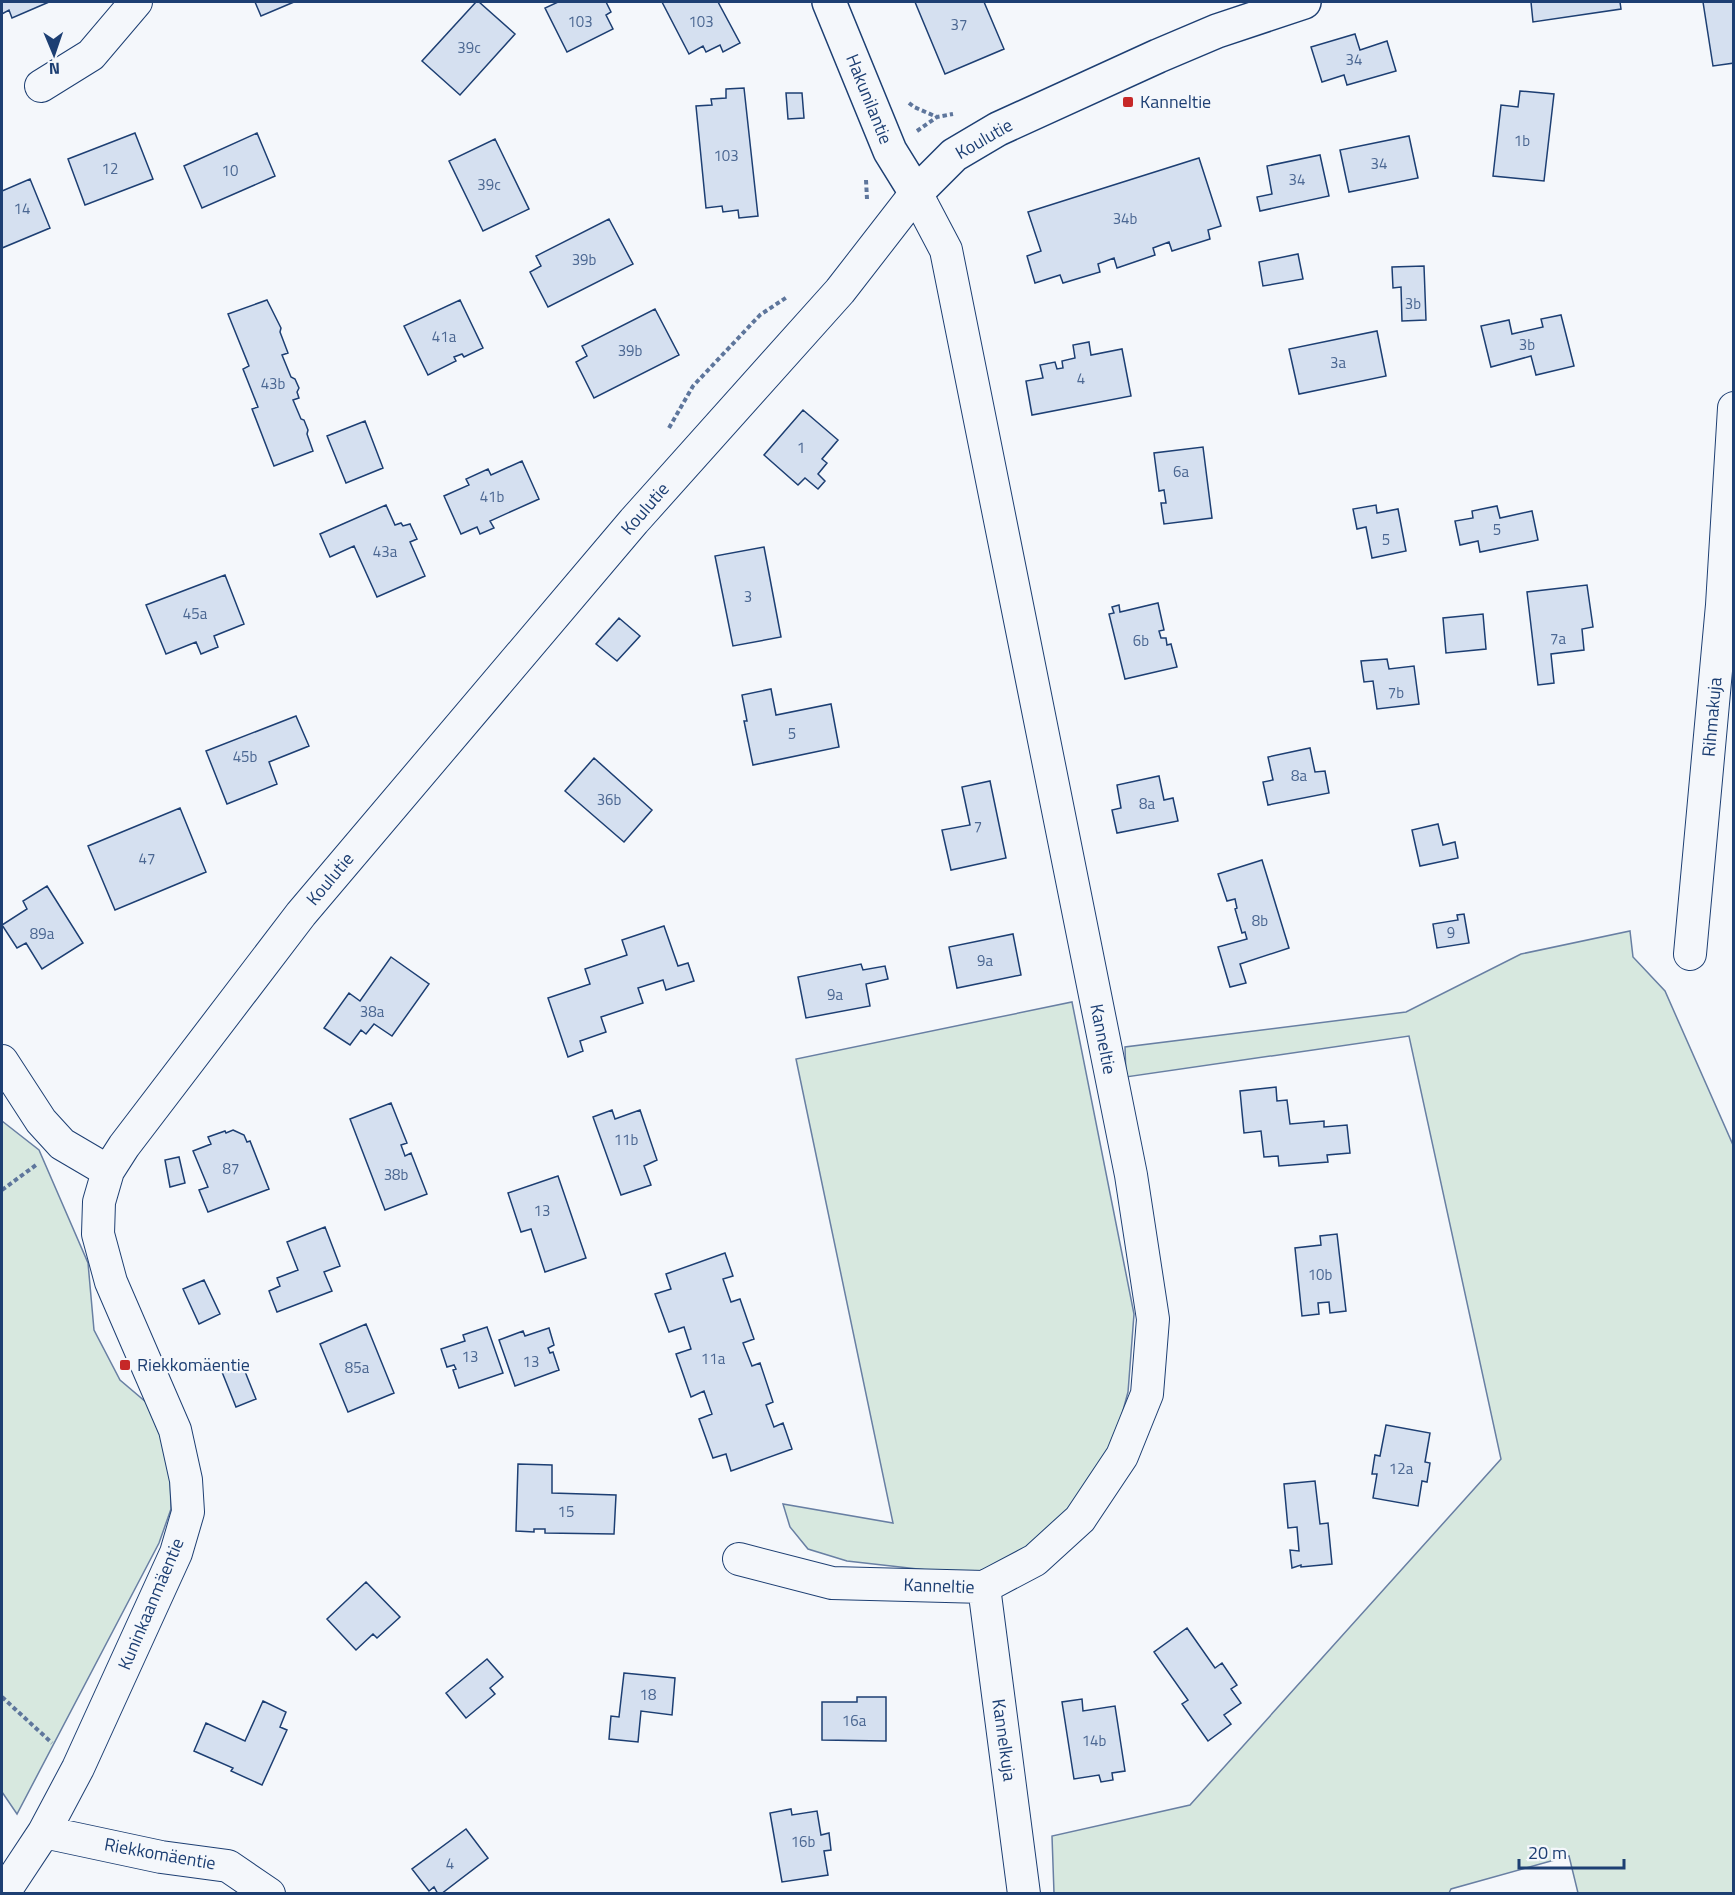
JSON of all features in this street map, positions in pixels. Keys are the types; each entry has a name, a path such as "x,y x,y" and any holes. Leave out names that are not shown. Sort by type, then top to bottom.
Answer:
{"street":[{"path":"41,86 92,56 136,2"},
{"name":"Hakunilantie","path":"829,2 890,151 916,193"},
{"name":"Koulutie","path":"108,1171 124,1146 301,914 634,521 840,291 916,193 954,155 998,129 1158,56 1217,31 1304,2"},
{"name":"Kanneltie","path":"739,1559 832,1583 984,1587 1035,1560 1080,1519 1122,1456 1147,1394 1153,1319 1131,1175 946,250 916,193"},
{"name":"Rihmakuja","path":"1690,954 1722,605 1734,408"},
{"path":"2,1061 41,1120 62,1144 108,1171"},
{"name":"Kuninkaanmäentie","path":"3,1893 44,1832 78,1768 176,1553 188,1512 186,1480 175,1430 111,1282 98,1234 99,1202 108,1171"},
{"name":"Kannelkuja","path":"984,1587 1024,1893"},
{"name":"Riekkomäentie","path":"44,1832 161,1857 228,1866 269,1893"}],"path":[{"path":"2,1190 62,1144"},
{"path":"2,1697 78,1768"}],"shaded area":[{"path":"1630,931 1633,957 1665,991 1733,1145 1733,1893 1578,1893 1569,1856 1451,1889 1449,1893 1054,1893 1052,1836 1190,1805 1501,1459 1409,1036 1126,1077 1125,1047 1406,1012 1521,954"},
{"path":"1072,1002 1134,1314 1128,1392 1112,1451 1073,1510 1026,1550 971,1575 847,1561 808,1549 790,1527 783,1504 893,1523 796,1059"},
{"path":"2,1121 39,1150 88,1263 94,1330 120,1380 147,1403 159,1429 170,1477 171,1509 159,1543 17,1814 2,1792"}],"building":[{"path":"2,2 49,2 12,18 9,10 2,14"},
{"path":"255,2 294,2 261,16"},
{"path":"476,2 479,2 515,34 460,95 422,61"},
{"path":"558,2 606,2 611,12 606,15 613,29 567,52 545,8"},
{"path":"662,2 718,2 740,43 723,52 720,45 706,52 703,46 689,54"},
{"path":"915,2 984,2 1004,49 945,74"},
{"path":"1531,2 1620,2 1621,9 1533,22"},
{"path":"1703,2 1734,2 1734,63 1713,66"},
{"path":"1355,34 1360,50 1387,41 1396,71 1347,85 1344,75 1322,82 1311,47"},
{"path":"744,88 758,216 739,218 738,210 723,212 722,206 706,208 696,106 712,105 711,99 726,98 726,89"},
{"path":"1520,91 1554,94 1544,181 1493,176 1501,105 1518,107"},
{"path":"786,93 802,93 804,118 788,119"},
{"path":"135,133 153,179 85,205 68,159"},
{"path":"257,133 275,176 202,208 184,166"},
{"path":"1409,136 1418,178 1349,192 1340,150"},
{"path":"495,139 529,209 483,231 449,161"},
{"path":"1320,155 1329,196 1260,211 1257,197 1272,194 1267,166"},
{"path":"1199,158 1221,226 1208,230 1210,239 1172,251 1169,242 1153,248 1155,255 1117,268 1114,258 1098,264 1100,272 1063,283 1060,275 1035,283 1027,256 1041,251 1028,212"},
{"path":"30,179 50,228 2,248 2,191"},
{"path":"609,219 633,264 548,307 530,272 541,266 536,256"},
{"path":"1298,254 1303,279 1263,286 1259,262"},
{"path":"1424,266 1426,320 1402,321 1401,287 1393,288 1392,267"},
{"path":"267,300 281,328 280,332 288,353 282,355 291,377 295,379 299,388 297,392 299,398 293,400 308,430 307,434 313,451 274,466 252,409 258,407 243,369 249,366 228,314"},
{"path":"460,300 483,348 464,357 462,354 454,357 456,361 428,375 404,326"},
{"path":"655,309 679,355 594,398 576,362 587,356 582,346"},
{"path":"1561,315 1574,366 1536,375 1531,356 1491,367 1481,326 1509,320 1512,334 1543,327 1541,319"},
{"path":"1377,331 1386,376 1299,394 1289,349"},
{"path":"1089,342 1091,355 1122,349 1131,396 1032,415 1026,381 1043,378 1040,365 1055,362 1057,369 1063,368 1062,361 1075,358 1073,345"},
{"path":"803,410 838,440 822,459 827,463 818,474 825,481 818,489 805,478 798,485 764,455"},
{"path":"365,421 383,468 346,483 327,436"},
{"path":"1203,447 1212,518 1164,524 1161,503 1166,503 1164,490 1159,491 1154,453"},
{"path":"522,461 539,499 490,521 494,528 480,534 477,527 461,534 444,496 469,485 466,479 488,469 491,475"},
{"path":"386,505 395,525 410,524 417,539 410,542 425,576 377,597 354,546 330,557 320,534"},
{"path":"1376,505 1377,513 1398,509 1406,551 1372,558 1366,527 1357,529 1353,509"},
{"path":"1497,506 1500,518 1532,511 1538,540 1480,552 1478,541 1460,545 1455,521 1473,518 1472,511"},
{"path":"764,547 781,637 733,646 715,556"},
{"path":"225,575 244,624 214,636 218,647 201,654 196,642 166,654 146,605"},
{"path":"1587,585 1593,627 1582,629 1584,650 1551,654 1554,683 1538,685 1527,592"},
{"path":"1158,603 1164,630 1159,631 1161,638 1166,638 1167,645 1171,644 1177,667 1125,679 1109,614 1114,613 1112,607 1119,605 1120,612"},
{"path":"1483,614 1486,649 1446,653 1443,618"},
{"path":"619,618 640,636 617,661 596,644"},
{"path":"1387,659 1389,669 1414,666 1419,704 1377,709 1373,681 1364,682 1361,661"},
{"path":"771,689 776,715 831,704 839,747 753,765 744,721 747,721 742,695"},
{"path":"296,716 309,746 269,762 277,784 227,804 206,751"},
{"path":"1310,748 1315,772 1325,771 1329,793 1268,805 1263,782 1273,780 1268,757"},
{"path":"594,758 652,810 624,842 565,791"},
{"path":"1159,776 1164,800 1173,798 1178,821 1117,833 1112,810 1121,808 1117,785"},
{"path":"990,781 1006,858 951,870 942,830 970,825 962,787"},
{"path":"180,808 206,872 115,910 88,846"},
{"path":"1438,824 1443,845 1455,842 1458,858 1420,866 1412,830"},
{"path":"1262,860 1289,948 1240,964 1246,983 1230,987 1218,947 1247,939 1245,932 1242,933 1235,909 1237,908 1235,899 1227,901 1218,874"},
{"path":"47,886 83,943 42,969 26,943 17,948 2,925 27,909 23,901"},
{"path":"1464,914 1469,943 1437,948 1433,924 1458,920 1457,915"},
{"path":"664,926 678,966 688,963 694,981 666,990 663,980 638,988 643,1003 601,1017 606,1032 580,1041 583,1051 568,1057 548,998 590,984 585,969 627,955 622,940"},
{"path":"1013,934 1021,975 957,988 949,947"},
{"path":"391,957 429,984 392,1036 374,1024 366,1034 361,1030 350,1045 324,1028 349,993 360,1001"},
{"path":"861,964 863,970 885,966 888,979 866,984 870,1006 806,1018 798,977"},
{"path":"1276,1087 1277,1101 1287,1100 1290,1124 1324,1121 1324,1127 1347,1125 1350,1153 1327,1155 1328,1162 1279,1166 1278,1156 1264,1157 1261,1131 1244,1133 1240,1091"},
{"path":"391,1103 407,1143 401,1145 405,1156 411,1153 427,1194 385,1210 350,1119"},
{"path":"612,1110 615,1119 640,1110 657,1160 644,1166 651,1185 621,1195 593,1117"},
{"path":"233,1130 244,1135 247,1142 250,1141 269,1189 208,1212 199,1190 208,1187 193,1151 211,1144 208,1137"},
{"path":"179,1157 185,1183 170,1187 165,1160"},
{"path":"558,1176 586,1258 545,1272 531,1229 521,1232 508,1193"},
{"path":"325,1227 340,1266 324,1272 332,1291 277,1312 269,1291 280,1286 277,1278 298,1270 287,1242"},
{"path":"1337,1234 1346,1311 1330,1313 1329,1302 1318,1303 1319,1314 1302,1316 1295,1248 1321,1245 1320,1236"},
{"path":"725,1253 733,1276 723,1279 731,1302 740,1299 754,1339 743,1343 752,1366 760,1363 773,1402 766,1405 774,1427 783,1423 792,1449 731,1471 726,1454 713,1458 699,1419 712,1414 704,1391 691,1397 676,1354 691,1349 684,1327 669,1332 655,1294 671,1289 666,1274"},
{"path":"204,1280 220,1314 199,1324 183,1289"},
{"path":"366,1324 394,1393 348,1412 320,1344"},
{"path":"487,1327 503,1373 459,1388 453,1370 456,1369 454,1365 447,1367 441,1349 465,1341 463,1335"},
{"path":"549,1328 554,1345 548,1348 550,1353 553,1352 559,1370 515,1386 499,1340 523,1331 525,1336"},
{"path":"240,1359 256,1399 236,1407 220,1367"},
{"path":"1386,1425 1430,1433 1425,1462 1430,1463 1427,1482 1422,1481 1418,1506 1373,1498 1377,1474 1372,1474 1375,1455 1380,1456"},
{"path":"518,1464 552,1465 552,1493 616,1495 614,1534 545,1533 545,1529 534,1529 534,1532 516,1531"},
{"path":"1315,1481 1320,1524 1328,1523 1332,1564 1301,1567 1301,1565 1292,1568 1290,1550 1299,1551 1297,1527 1288,1528 1284,1484"},
{"path":"366,1582 400,1617 377,1638 373,1634 356,1650 327,1619"},
{"path":"1187,1628 1215,1668 1222,1663 1237,1685 1231,1689 1241,1703 1224,1715 1231,1724 1208,1741 1182,1704 1188,1700 1154,1652"},
{"path":"487,1659 503,1677 490,1688 495,1694 466,1718 446,1693"},
{"path":"624,1673 675,1678 672,1715 641,1711 638,1742 609,1739 611,1716 619,1717"},
{"path":"857,1697 886,1697 886,1741 822,1740 822,1702 857,1702"},
{"path":"1082,1699 1083,1711 1115,1706 1125,1771 1112,1773 1113,1780 1101,1782 1099,1775 1074,1779 1062,1702"},
{"path":"263,1701 286,1712 280,1727 287,1730 262,1785 231,1771 233,1768 194,1751 206,1723 245,1741"},
{"path":"791,1809 792,1815 817,1811 821,1835 829,1833 831,1850 824,1851 828,1875 782,1882 770,1813"},
{"path":"466,1829 488,1858 441,1894 438,1894 434,1887 429,1891 412,1869"}],"place":[{"name":"Kanneltie","path":"1128,102"},
{"name":"Riekkomäentie","path":"125,1365"}]}
